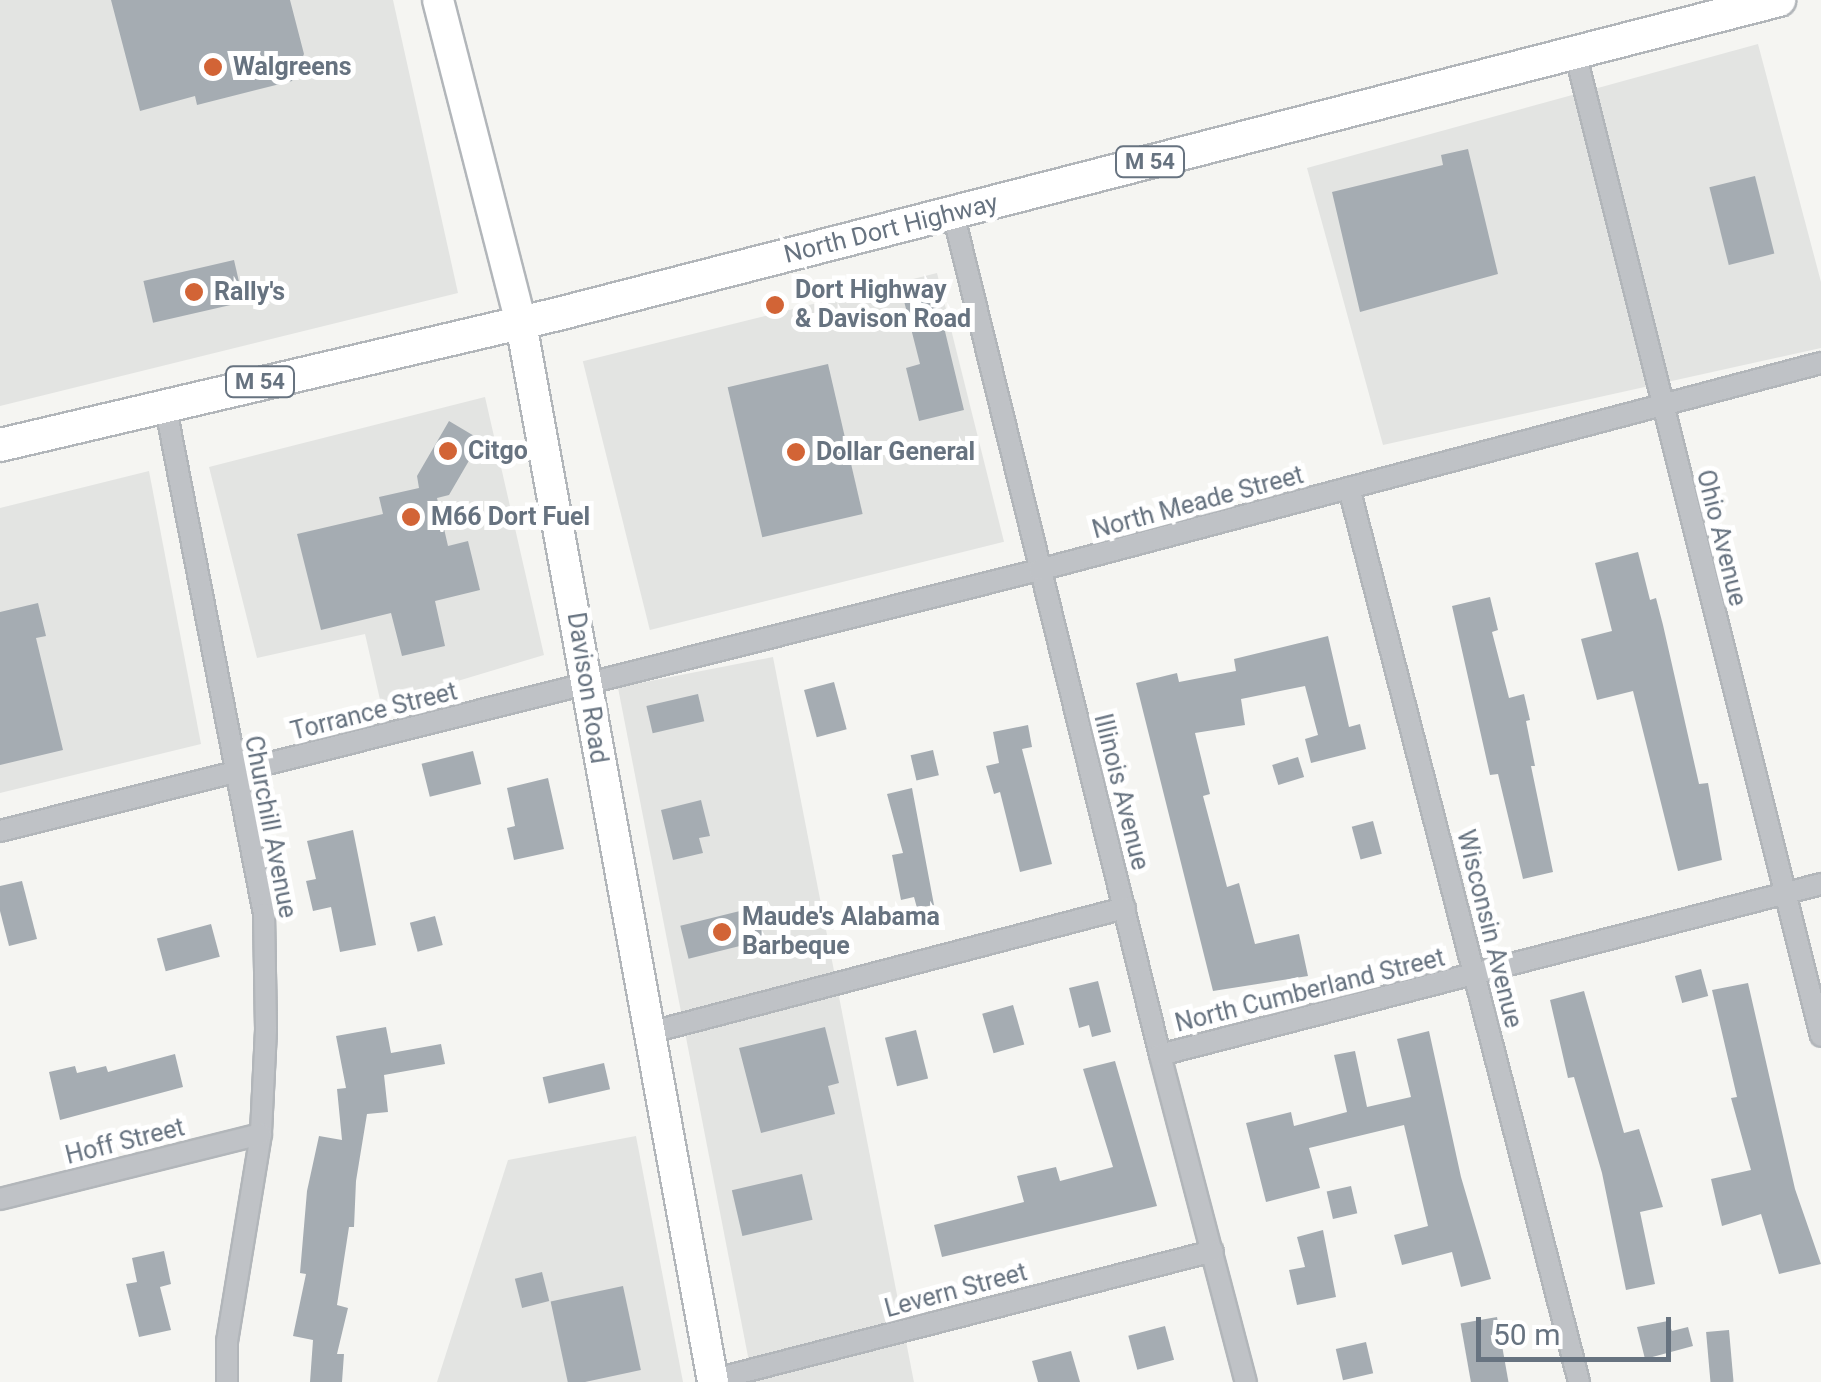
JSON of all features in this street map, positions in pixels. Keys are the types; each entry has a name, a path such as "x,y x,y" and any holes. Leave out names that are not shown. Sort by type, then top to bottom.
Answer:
{"main road":[{"name":"Davison Road","path":"438,0 520,323 712,1381"},
{"name":"North Dort Highway","path":"0,445 520,323 1779,0"}],"street":[{"name":"Ohio Avenue","path":"1575,52 1821,1036"},
{"name":"Illinois Avenue","path":"953,213 1160,1055 1246,1382"},
{"name":"North Meade Street","path":"586,686 1821,362"},
{"name":"Churchill Avenue","path":"166,404 264,914 266,1030 261,1134 226,1341 227,1382"},
{"name":"Wisconsin Avenue","path":"1350,488 1580,1382"},
{"name":"Torrance Street","path":"0,831 586,686"},
{"name":"North Cumberland Street","path":"1160,1055 1821,884"},
{"path":"648,1033 1125,908"},
{"name":"Hoff Street","path":"0,1199 261,1134"},
{"name":"Levern Street","path":"712,1381 1213,1251"}],"shaded area":[{"path":"0,0 393,0 458,293 0,406"},
{"path":"1758,44 1821,282 1821,348 1383,445 1307,168"},
{"path":"937,273 1004,542 650,630 583,361"},
{"path":"485,397 544,655 381,704 365,634 257,658 209,467"},
{"path":"149,471 201,744 0,793 0,508"},
{"path":"773,657 914,1382 753,1382 618,687"},
{"path":"636,1136 683,1382 437,1382 508,1160"}],"building":[{"name":"Walgreens","path":"111,0 290,0 304,54 292,81 197,105 195,96 140,111"},
{"path":"1468,149 1498,274 1360,312 1332,192 1443,165 1441,155"},
{"path":"1755,176 1774,254 1729,265 1709,187"},
{"name":"Rally's","path":"234,260 244,302 153,323 143,281"},
{"path":"935,290 964,410 919,421 906,368 920,364 903,297"},
{"name":"Dollar General","path":"828,364 863,514 762,537 728,387"},
{"path":"449,421 481,440 449,495 437,498 448,546 468,541 480,590 435,601 445,646 402,656 391,613 321,630 297,534 383,514 379,497 419,488 417,476"},
{"path":"1638,552 1650,600 1656,598 1699,784 1708,783 1722,860 1678,871 1633,691 1597,700 1581,639 1612,631 1595,563"},
{"path":"1490,597 1498,630 1492,632 1509,698 1524,694 1530,720 1526,721 1535,766 1531,766 1553,872 1523,879 1498,774 1490,775 1452,606"},
{"path":"38,603 46,636 36,638 63,750 0,765 0,612"},
{"path":"1328,636 1349,727 1360,724 1366,749 1311,763 1305,739 1318,735 1305,686 1241,699 1245,725 1195,733 1210,794 1203,796 1227,887 1239,883 1255,944 1299,934 1308,976 1213,991 1136,683 1177,673 1179,682 1236,671 1234,659"},
{"path":"834,682 847,729 817,737 804,690"},
{"path":"698,694 704,721 653,733 646,706"},
{"path":"1028,725 1032,747 1022,749 1052,864 1020,872 1000,792 994,794 986,766 999,763 993,732"},
{"path":"933,750 939,775 916,781 911,755"},
{"path":"473,751 481,784 430,797 422,764"},
{"path":"1298,757 1304,777 1278,785 1272,765"},
{"path":"548,778 564,849 514,860 507,828 515,826 507,788"},
{"path":"912,788 934,905 917,908 914,897 901,900 892,855 903,853 887,794"},
{"path":"701,800 710,836 699,838 703,853 673,860 661,810"},
{"path":"1373,821 1382,854 1361,860 1352,827"},
{"path":"353,830 376,945 340,952 331,907 313,911 306,881 316,879 307,841"},
{"path":"22,881 37,939 9,946 0,911 0,886"},
{"name":"Maude's Alabama Barbeque","path":"756,907 764,940 689,959 680,926"},
{"path":"435,916 443,945 418,952 410,923"},
{"path":"211,924 220,957 166,971 157,938"},
{"path":"1701,969 1708,996 1682,1003 1675,976"},
{"path":"1098,981 1111,1032 1092,1037 1089,1025 1079,1028 1069,988"},
{"path":"1748,983 1795,1189 1821,1264 1779,1274 1761,1214 1722,1226 1711,1179 1751,1170 1731,1098 1737,1097 1712,990"},
{"path":"1584,991 1624,1133 1639,1129 1663,1207 1640,1212 1655,1284 1626,1290 1602,1173 1574,1077 1568,1078 1550,1000"},
{"path":"1013,1005 1024,1044 994,1053 982,1014"},
{"path":"386,1027 391,1053 441,1044 445,1064 384,1075 388,1112 367,1114 356,1181 354,1227 349,1227 337,1305 348,1308 337,1354 344,1354 342,1382 310,1382 313,1340 293,1336 306,1274 300,1273 307,1191 319,1136 342,1140 337,1089 346,1088 336,1036"},
{"path":"825,1027 839,1083 828,1086 835,1114 761,1133 739,1048"},
{"path":"916,1030 928,1079 897,1086 885,1038"},
{"path":"1429,1031 1461,1177 1491,1279 1461,1287 1452,1252 1402,1265 1394,1235 1428,1226 1404,1125 1309,1148 1320,1188 1266,1202 1246,1123 1291,1112 1294,1126 1347,1112 1334,1055 1355,1051 1367,1107 1411,1097 1397,1039"},
{"path":"175,1054 183,1087 60,1120 49,1072 75,1066 77,1073 106,1066 108,1072"},
{"path":"1115,1061 1157,1206 942,1257 934,1225 1024,1202 1017,1176 1056,1167 1060,1181 1113,1167 1083,1069"},
{"path":"604,1063 610,1089 549,1103 543,1077"},
{"path":"802,1174 813,1220 742,1236 732,1190"},
{"path":"1351,1186 1357,1213 1333,1219 1327,1192"},
{"path":"1323,1230 1336,1297 1297,1305 1289,1270 1305,1267 1297,1237"},
{"path":"164,1251 171,1284 160,1287 171,1330 139,1337 126,1284 137,1282 132,1258"},
{"path":"542,1272 549,1301 522,1308 515,1279"},
{"path":"623,1286 641,1370 568,1382 551,1301"},
{"path":"1497,1317 1508,1382 1471,1382 1461,1323"},
{"path":"1668,1321 1672,1331 1688,1327 1693,1346 1645,1359 1637,1327"},
{"path":"1165,1326 1174,1360 1137,1370 1128,1336"},
{"path":"1729,1330 1734,1382 1710,1382 1706,1332"},
{"path":"1366,1342 1373,1373 1343,1380 1336,1349"},
{"path":"1071,1351 1080,1382 1038,1382 1032,1361"}],"place":[{"name":"Walgreens","path":"213,67"},
{"name":"Rally's","path":"194,292"},
{"name":"Dort Highway & Davison Road","path":"775,305"},
{"name":"Citgo","path":"448,451"},
{"name":"Dollar General","path":"796,452"},
{"name":"M66 Dort Fuel","path":"411,517"},
{"name":"Maude's Alabama Barbeque","path":"722,932"}]}
